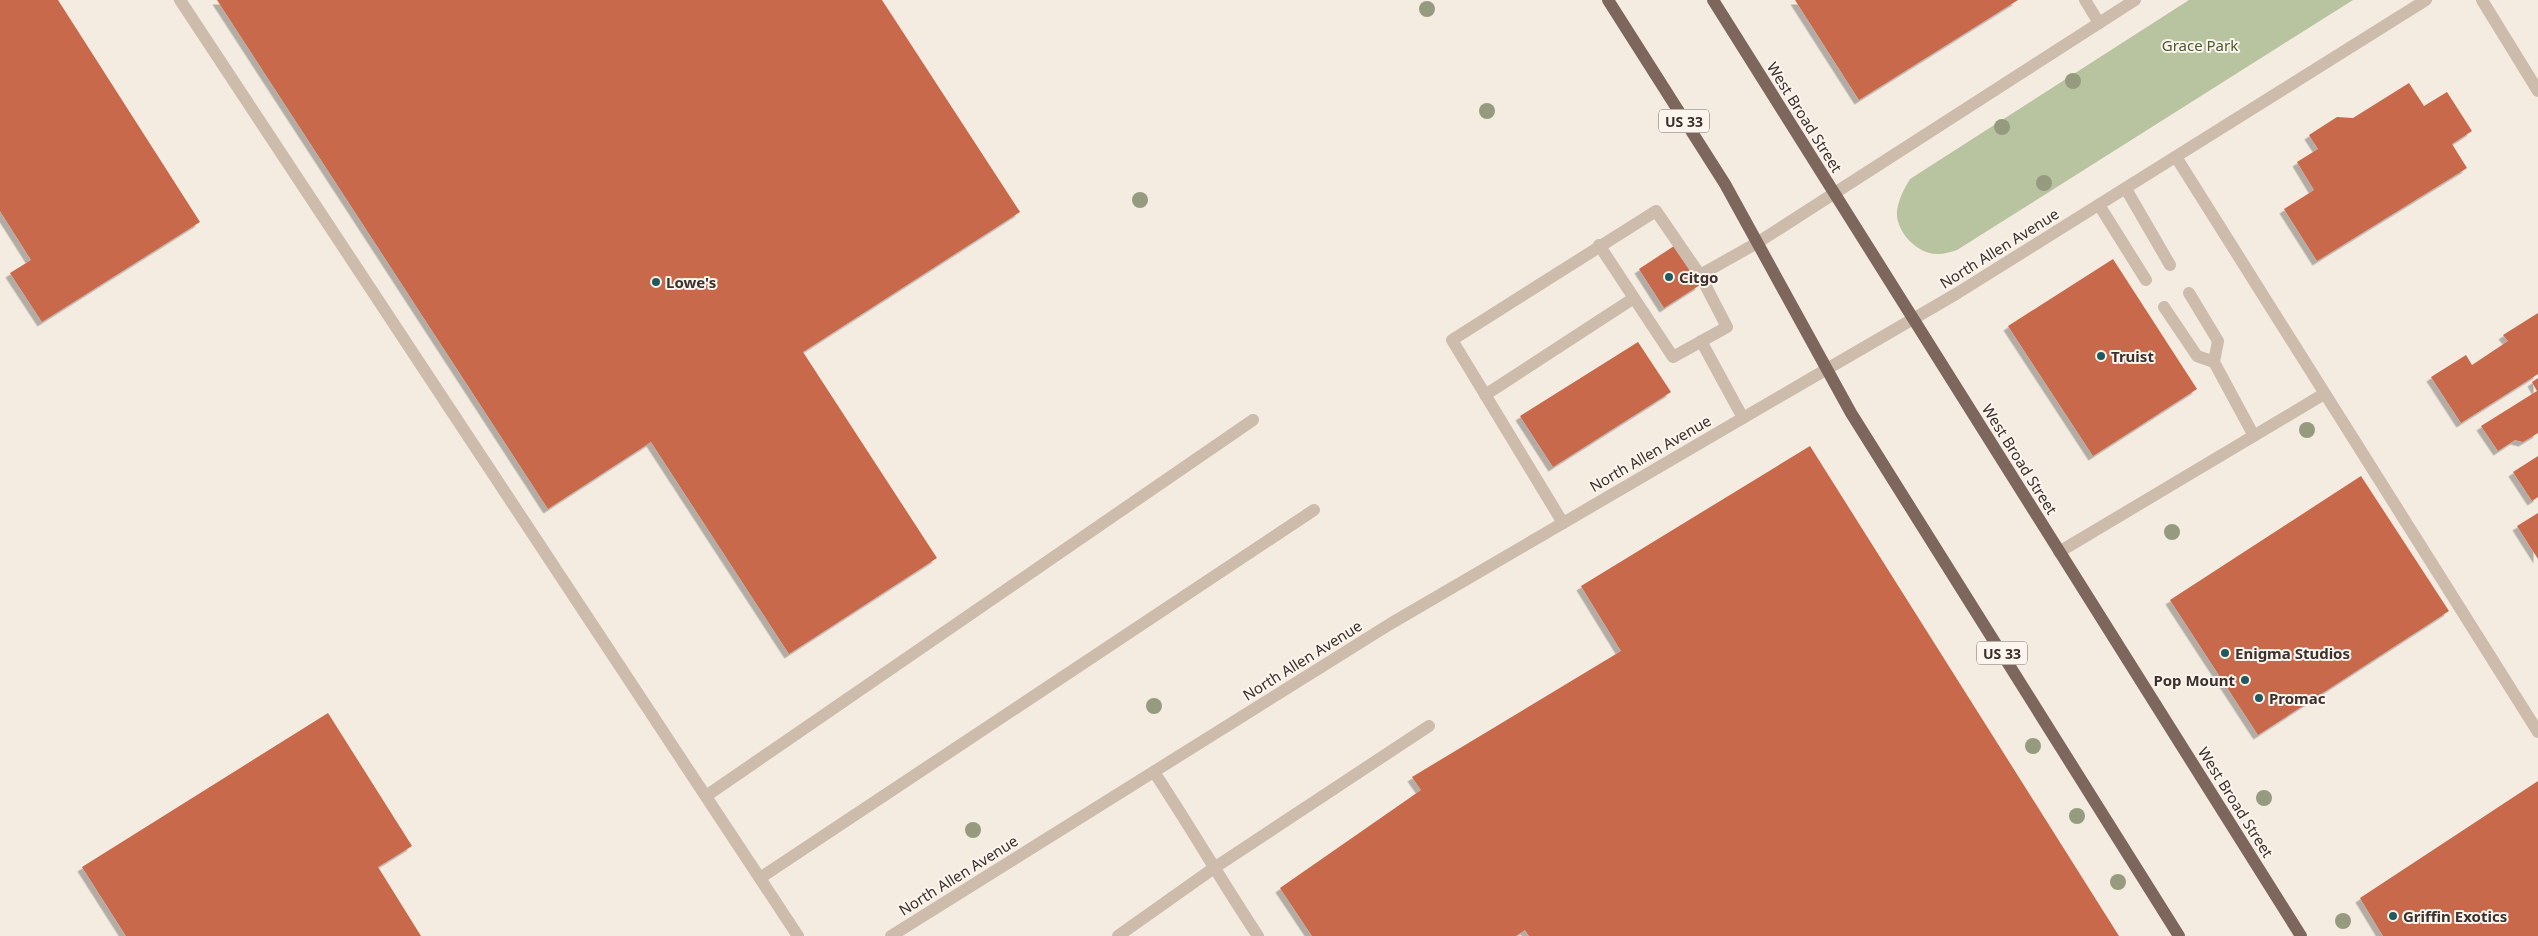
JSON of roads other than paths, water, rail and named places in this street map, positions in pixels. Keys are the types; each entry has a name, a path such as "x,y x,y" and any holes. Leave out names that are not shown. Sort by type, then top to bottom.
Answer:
{"main road":[{"name":"US 33","path":"1608,0 1725,184 1851,413 2179,936"},
{"name":"West Broad Street","path":"1713,0 2301,936"}],"street":[{"path":"180,0 798,936"},
{"path":"2085,0 2099,23"},
{"path":"1700,275 1757,243 1833,192 2135,0"},
{"name":"North Allen Avenue","path":"891,936 1390,624 1913,319 2126,189 2426,0"},
{"path":"2482,0 2538,91"},
{"path":"2176,157 2538,732"},
{"path":"2126,189 2170,265"},
{"path":"2099,204 2146,280"},
{"path":"1563,523 1452,340 1599,245 1656,210 1700,275 1727,327 1673,357 1599,245"},
{"path":"2189,293 2218,341 2214,362 2254,436"},
{"path":"1485,395 1634,298"},
{"path":"2164,307 2197,356 2214,362"},
{"path":"1701,341 1743,418"},
{"path":"2059,552 2324,394"},
{"path":"706,796 1253,420"},
{"path":"760,878 1314,510"},
{"path":"1118,936 1214,868 1429,726"},
{"path":"1154,772 1190,824 1214,868 1258,936"}],"place":[{"name":"Citgo","path":"1669,277"},
{"name":"Lowe's","path":"656,282"},
{"name":"Truist","path":"2101,356"},
{"name":"Enigma Studios","path":"2225,653"},
{"name":"Pop Mount","path":"2245,680"},
{"name":"Promac","path":"2259,698"},
{"name":"Griffin Exotics","path":"2393,916"}],"park label":[{"name":"Grace Park","path":"2200,45"}]}
